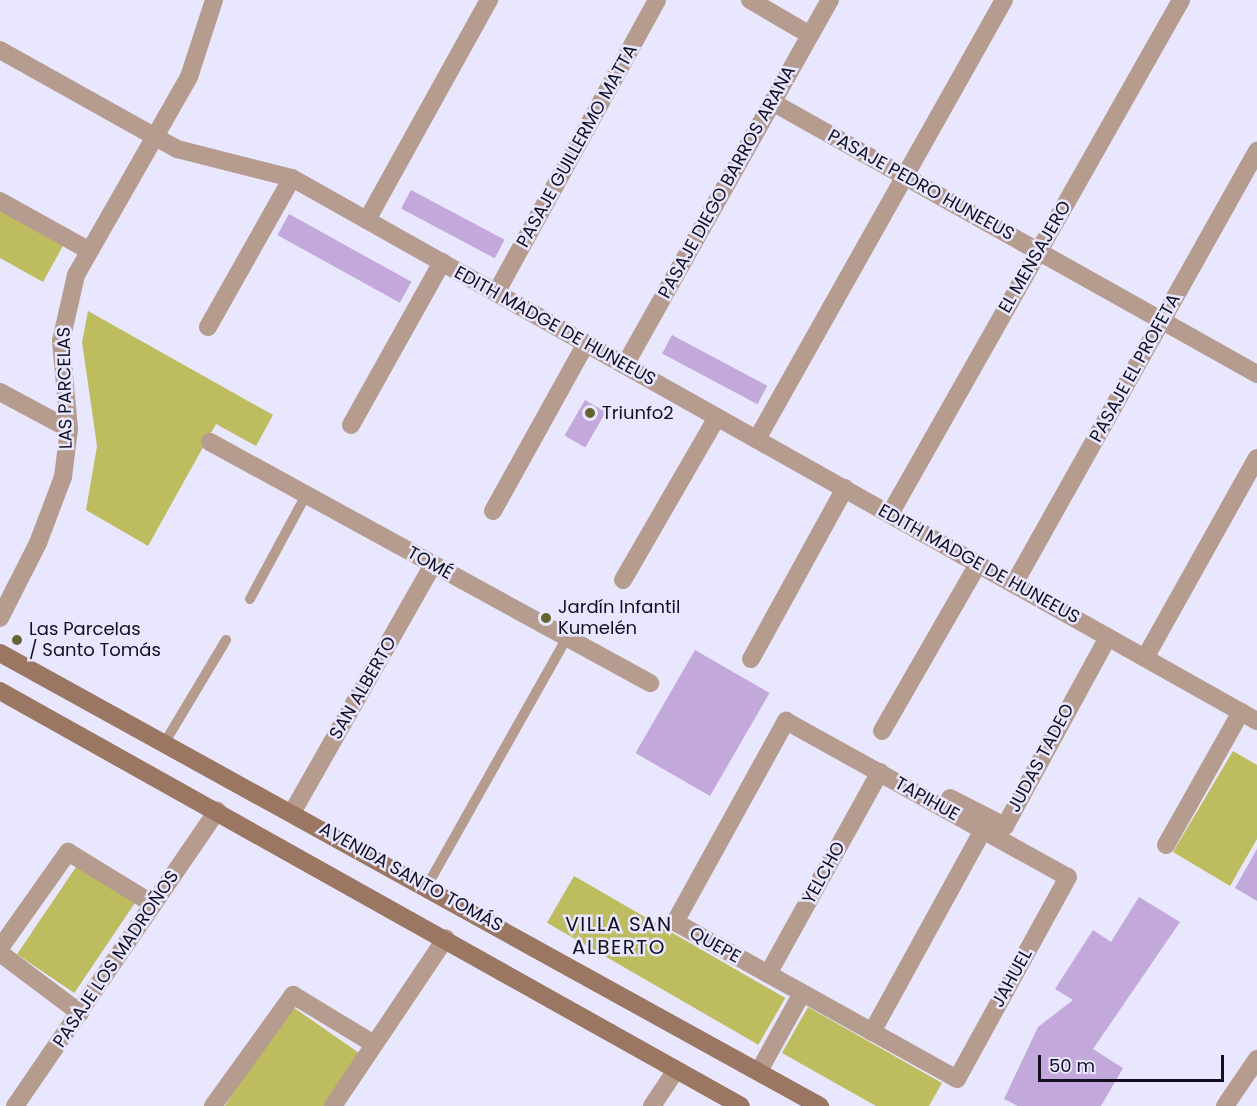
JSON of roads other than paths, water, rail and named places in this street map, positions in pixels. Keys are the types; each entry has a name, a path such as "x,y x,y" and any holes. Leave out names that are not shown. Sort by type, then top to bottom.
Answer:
{"main road":[{"name":"AVENIDA SANTO TOMÁS","path":"0,653 293,811 820,1106"},
{"name":"AVENIDA SANTO TOMÁS","path":"0,691 446,938 741,1106"}],"street":[{"name":"LAS PARCELAS","path":"0,618 48,522 63,477 69,429 61,361 63,321 88,250 156,138 198,57 214,0"},
{"path":"367,220 489,0"},
{"name":"PASAJE GUILLERMO MATTA","path":"496,293 657,0"},
{"path":"750,0 810,35"},
{"name":"PASAJE DIEGO BARROS ARANA","path":"625,365 830,0"},
{"path":"757,439 1004,0"},
{"name":"EL MENSAJERO","path":"890,514 1181,0"},
{"name":"EDITH MADGE DE HUNEEUS","path":"0,50 196,158 256,165 292,178 1249,717"},
{"name":"PASAJE PEDRO HUNEEUS","path":"772,102 1257,374"},
{"name":"PASAJE EL PROFETA","path":"1014,584 1257,151"},
{"path":"208,327 292,178"},
{"path":"0,201 88,250"},
{"path":"351,425 442,262"},
{"path":"493,511 586,343"},
{"path":"0,392 69,429"},
{"path":"623,580 717,417"},
{"name":"TOMÉ","path":"210,442 650,683"},
{"path":"1145,658 1257,458"},
{"path":"751,659 845,489"},
{"path":"882,731 978,564"},
{"name":"SAN ALBERTO","path":"293,811 433,565"},
{"name":"JUDAS TADEO","path":"950,798 1005,826 1108,637"},
{"path":"1166,846 1249,717"},
{"name":"TAPIHUE","path":"786,721 1068,877"},
{"name":"QUEPE","path":"786,721 675,922 957,1079"},
{"name":"YELCHO","path":"768,974 880,772"},
{"name":"PASAJE LOS MADROÑOS","path":"15,1106 218,811"},
{"path":"872,1032 983,830"},
{"path":"0,948 68,852 153,904"},
{"name":"JAHUEL","path":"957,1079 1068,877"},
{"path":"333,1106 446,938"},
{"path":"0,953 80,1012"},
{"path":"759,1071 802,993"},
{"path":"213,1106 293,995 374,1044"},
{"path":"1225,1106 1257,1059"},
{"path":"652,1106 676,1070"}],"lane":[{"path":"249,599 306,495"},
{"path":"427,886 567,638"},
{"path":"165,742 226,640"}],"place":[{"name":"Triunfo2","path":"590,413"},
{"name":"Jardín Infantil Kumelén","path":"546,618"},
{"name":"Las Parcelas / Santo Tomás","path":"17,640"}],"district":[{"name":"VILLA SAN ALBERTO","path":"619,936"}]}
